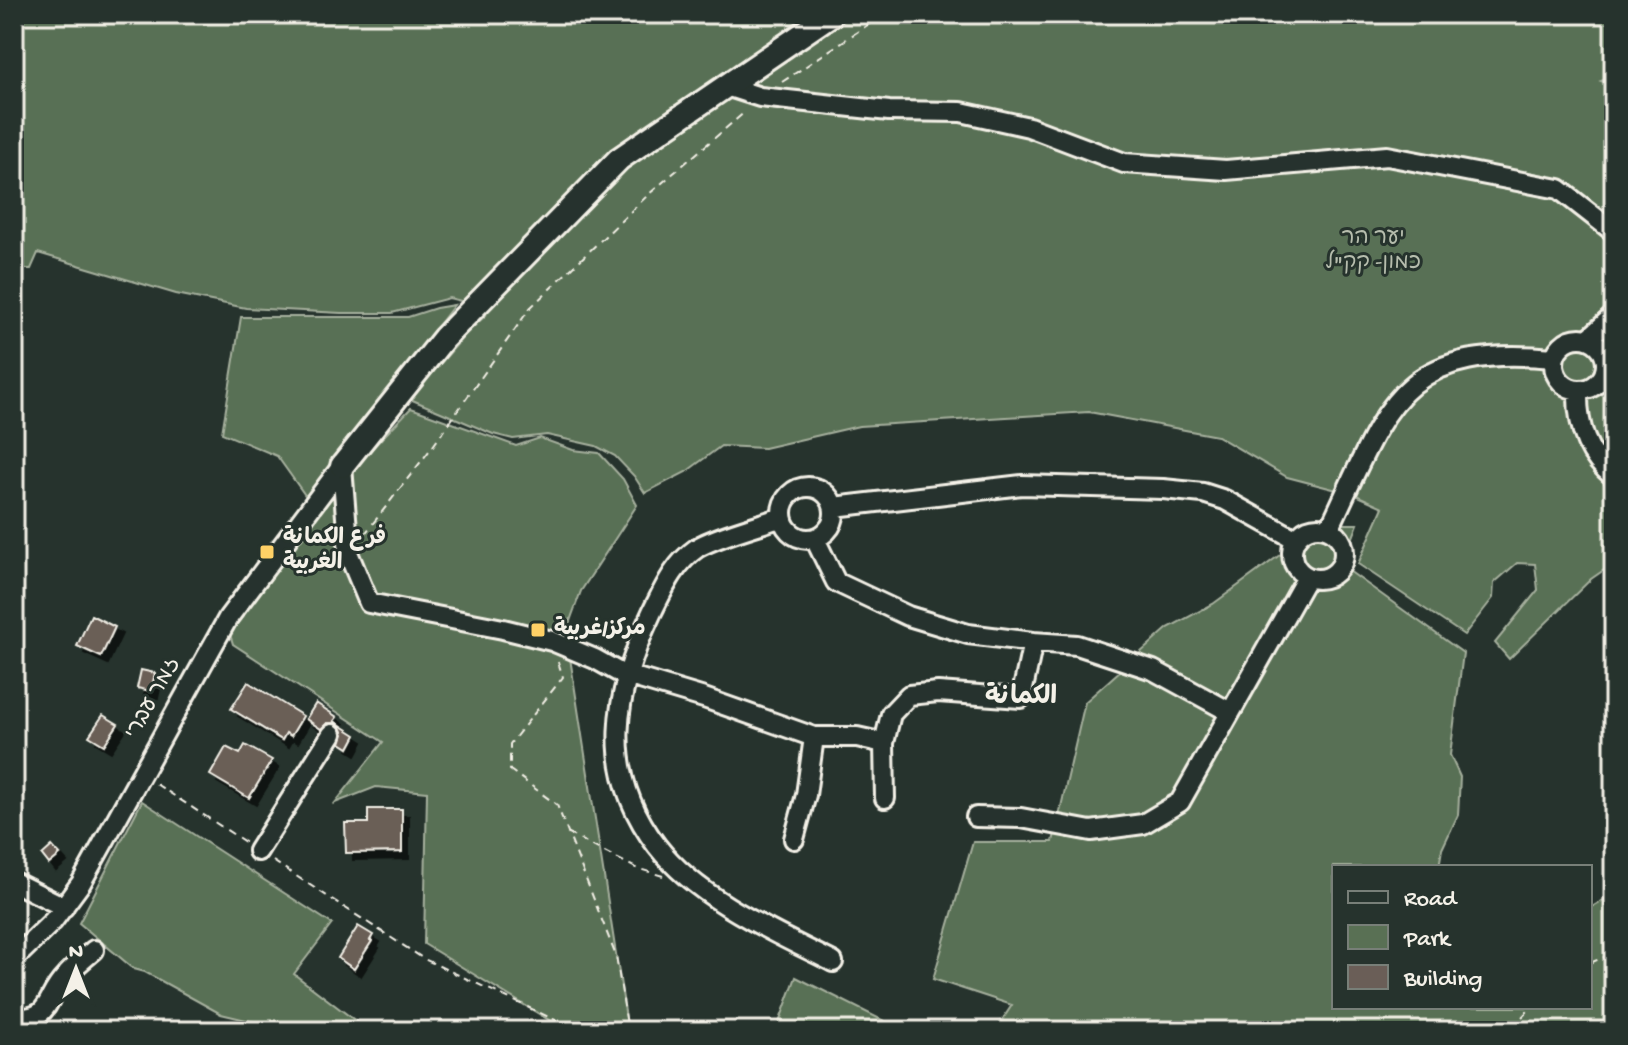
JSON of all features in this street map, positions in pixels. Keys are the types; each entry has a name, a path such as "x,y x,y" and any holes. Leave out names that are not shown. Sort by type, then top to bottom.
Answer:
{"main road":[{"path":"342,466 444,338 619,159 832,14"}],"street":[{"path":"726,86 760,97 889,111 961,112 1029,127 1124,163 1226,170 1387,156 1559,189 1614,232"},
{"path":"1588,339 1614,315"},
{"path":"1571,339 1596,342 1610,357 1601,380 1586,390 1562,383 1554,367 1557,350 1571,339"},
{"path":"1329,529 1380,422 1394,401 1407,389 1426,375 1470,358 1518,355 1554,358"},
{"path":"1578,390 1582,433 1604,469 1614,477"},
{"path":"342,466 349,555 369,603 552,641 627,676 704,698 814,737 857,737 884,743"},
{"name":"זמר עברי","path":"14,959 64,907 81,883 228,618 342,466"},
{"path":"834,507 1022,485 1163,489 1203,493 1225,500 1295,539"},
{"path":"808,487 824,492 834,507 833,523 829,530 815,539 790,533 782,517 786,500 799,489 808,487"},
{"path":"782,517 698,547 673,570 641,637 627,676 618,712 617,750 630,799 657,846 687,875 745,919 833,962"},
{"path":"1309,528 1329,529 1343,545 1343,562 1324,578 1307,577 1294,565 1291,556 1295,539 1309,528"},
{"path":"815,539 836,582 908,616 968,634 1077,645 1153,670 1230,712"},
{"path":"976,817 1021,818 1091,831 1143,824 1180,802 1307,577"},
{"path":"885,798 884,743 891,714 909,695 938,692 1021,698 1033,642"},
{"path":"258,851 332,734"},
{"path":"794,839 806,795 814,737"},
{"path":"14,882 64,907"},
{"path":"14,1018 36,1017 44,1011 64,977 94,950"}],"path":[{"path":"349,555 433,446 530,308 648,195 760,97 884,14"},
{"path":"552,641 563,677 510,744 510,770 557,805 616,956 628,1031"},
{"path":"140,773 424,959 579,1031"},
{"path":"566,832 636,868 664,877"},
{"path":"1592,962 1614,953"},
{"path":"1498,1031 1519,1020 1530,1009"}],"green space":[{"name":"יער הר כמון- קק\"ל","path":"14,14 1614,14 1614,76 1601,81 1614,86 1614,563 1591,579 1509,659 1495,643 1538,590 1535,564 1517,563 1494,583 1493,598 1464,635 1358,564 1383,507 1356,495 1287,477 1217,436 1089,412 859,426 764,448 721,446 686,472 645,493 615,456 596,446 547,435 513,439 493,434 410,399 486,315 461,301 449,298 392,313 246,308 176,294 38,253 31,269 14,269"},
{"path":"454,305 307,498 277,456 222,433 241,317 408,317"},
{"path":"411,408 516,446 540,438 573,450 599,453 623,479 637,505 581,591 566,632 628,1031 567,1031 424,944 427,792 376,787 335,803 383,742 233,644 229,631 336,486"},
{"path":"1330,524 1358,524 1342,566 1463,653 1450,755 1460,777 1458,815 1442,849 1439,865 1332,865 1332,1009 1592,1009 1592,907 1614,894 1614,1031 995,1031 1012,1005 933,979 973,842 1053,842 1085,702 1168,628 1213,604 1284,552"},
{"path":"142,801 332,924 294,974 361,1025 357,1031 292,1031 221,1014 134,969 79,923"},
{"path":"796,977 904,1031 776,1031"}],"building":[{"path":"91,615 115,627 101,657 77,646"},
{"path":"141,670 155,673 151,691 137,688"},
{"path":"248,682 303,716 291,736 286,733 282,740 231,709"},
{"path":"316,703 337,717 334,721 339,724 327,723 321,729 306,719"},
{"path":"103,715 118,724 104,745 89,736"},
{"path":"339,724 356,735 349,748 341,743 344,734"},
{"path":"245,745 272,760 249,798 210,775 226,747 240,754"},
{"path":"368,809 402,809 402,852 346,853 345,823 368,823"},
{"path":"52,846 60,855 49,864 42,855"},
{"path":"358,926 373,935 354,969 338,958"}],"place":[{"name":"فرع الكمانة الغربية","path":"267,552"},
{"name":"مركز/غربية","path":"538,630"}],"district":[{"name":"الكمانة","path":"1021,698"}]}
